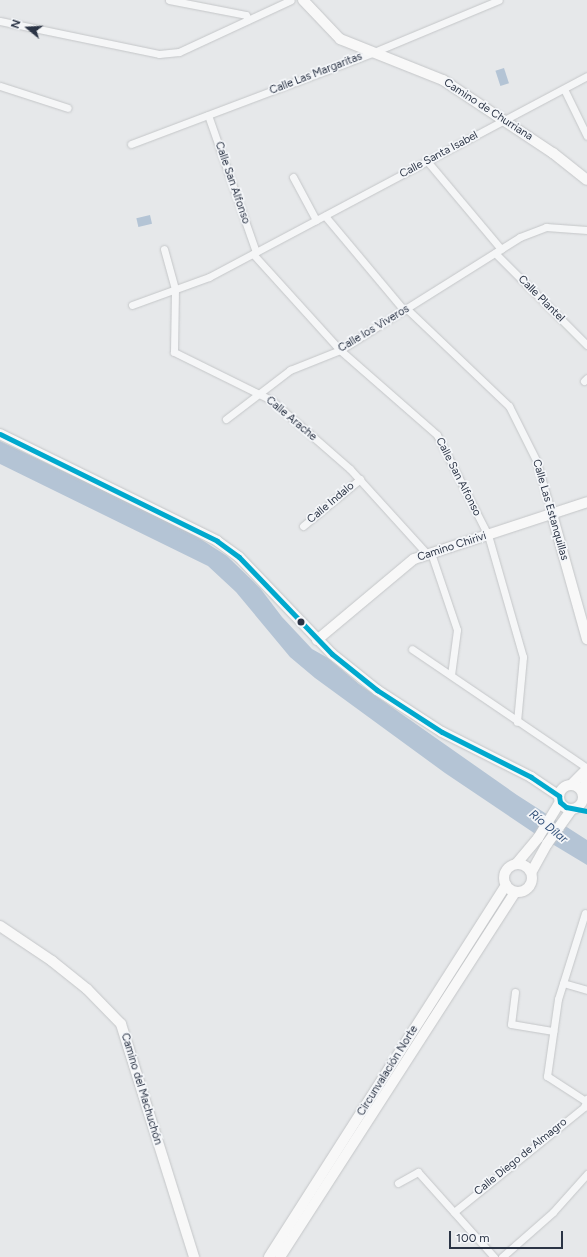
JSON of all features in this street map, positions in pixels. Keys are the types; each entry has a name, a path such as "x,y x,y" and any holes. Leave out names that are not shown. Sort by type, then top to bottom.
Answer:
{"street":[{"path":"169,0 246,15 248,20"},
{"path":"0,21 158,54 179,52 291,0"},
{"name":"Camino de Churriana","path":"303,0 340,39 443,80 553,153 587,180"},
{"name":"Calle Las Margaritas","path":"131,144 374,52 499,0"},
{"name":"Calle Santa Isabel","path":"132,305 208,277 587,76"},
{"path":"0,86 68,108"},
{"path":"564,89 587,136"},
{"name":"Calle San Alfonso","path":"208,115 255,253 340,350 437,435 488,535 523,657 516,722"},
{"path":"427,161 498,251"},
{"path":"293,177 316,220"},
{"name":"Calle Las Estanquillas","path":"325,216 406,309 509,406 536,460 587,639"},
{"name":"Calle los Viveros","path":"226,419 290,370 340,350 520,237 546,227 587,230"},
{"name":"Calle Arache","path":"164,249 175,288 174,352 271,400 360,479 429,554 457,630 451,675"},
{"name":"Calle Plantel","path":"498,251 587,345"},
{"path":"0,434 217,540 255,573 317,640 350,669 396,704 442,732 531,777 560,799 566,808 587,811"},
{"name":"Calle Indalo","path":"303,526 360,479"},
{"name":"Camino Chirivi","path":"317,640 414,559 587,502"},
{"path":"412,649 516,722 587,769 568,785 551,818 538,838 517,863 506,871 506,885 515,892 522,892 531,885 532,872 547,844 561,823 574,808 581,803 587,780"},
{"path":"531,777 568,785 584,795"},
{"path":"517,863 526,865 532,872"},
{"name":"Circunvalación Norte","path":"269,1257 506,885"},
{"name":"Circunvalación Norte","path":"280,1257 515,892"},
{"path":"585,913 563,983 553,1031 548,1076 587,1101"},
{"name":"Camino del Machuchón","path":"0,926 52,961 87,989 121,1024 194,1257"},
{"path":"563,983 587,990"},
{"path":"515,992 510,1024 553,1031"},
{"name":"Calle Diego de Almagro","path":"454,1212 584,1107 587,1101"},
{"path":"398,1183 418,1172 494,1257"},
{"path":"502,1257 553,1212 587,1174"}],"water":[{"path":"504,68 509,83 500,86 495,71"},
{"path":"150,215 152,224 138,227 136,218"},
{"name":"Río Dílar","path":"0,441 185,529 227,556 260,588 282,617 312,649 328,658 359,684 517,795 587,840 587,865 534,833 445,773 315,678 290,657 236,592 208,566 0,464"}],"transit line":[{"path":"0,434 217,541 239,557 332,654 377,690 442,732 531,777 559,796 560,802 566,807 587,811"}]}
